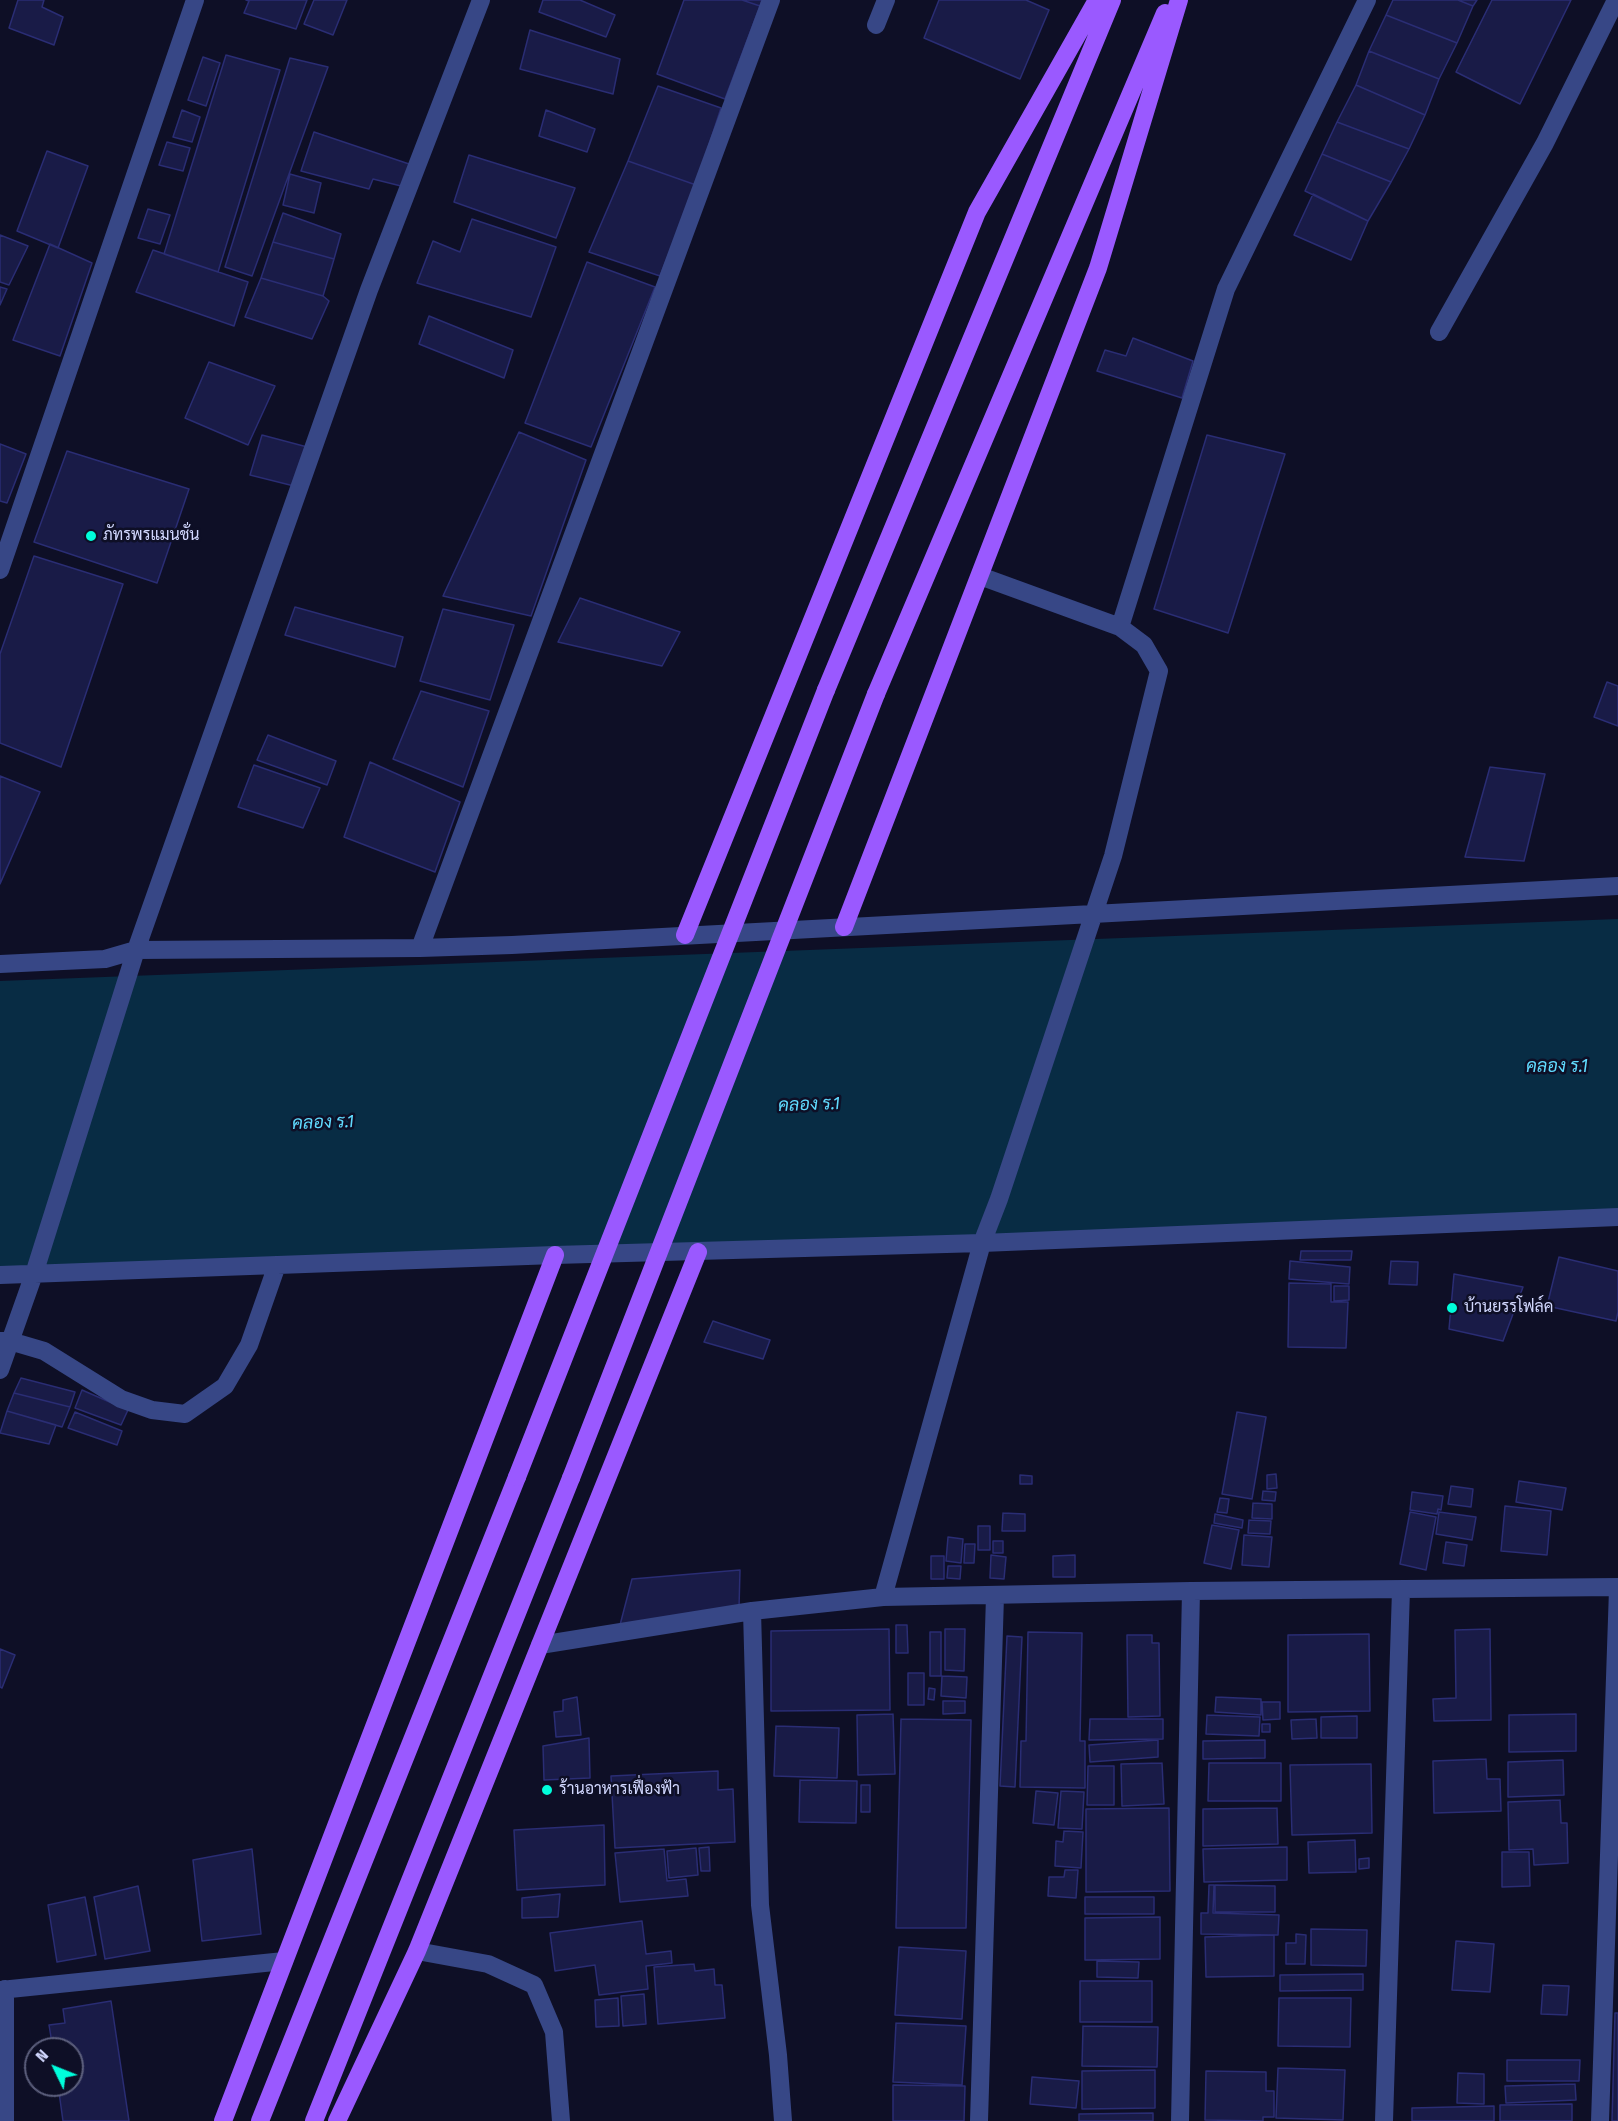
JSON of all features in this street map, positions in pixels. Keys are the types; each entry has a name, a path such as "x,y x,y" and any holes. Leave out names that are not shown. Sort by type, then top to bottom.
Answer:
{"main road":[{"path":"685,935 977,212 1096,0"},
{"path":"260,2121 517,1477 826,690 1112,0"},
{"path":"314,2121 571,1478 876,694 1170,0"},
{"path":"844,927 1098,268 1179,0"},
{"path":"336,2121 417,1951 698,1252"},
{"path":"224,2121 555,1255"}],"street":[{"path":"0,570 195,0"},
{"path":"0,1370 5,1341 34,1274 136,950 369,290 481,0"},
{"path":"420,948 771,0"},
{"path":"876,25 886,0"},
{"path":"1120,627 1226,289 1368,0"},
{"path":"1439,332 1545,143 1616,0"},
{"path":"883,1597 982,1243 999,1199 1113,856 1158,671 1144,645 1120,627 980,576"},
{"path":"0,964 105,959 136,950 512,945 1618,886"},
{"path":"0,1275 277,1264 982,1243 1618,1217"},
{"path":"5,1341 44,1351 121,1400 152,1410 185,1414 225,1386 249,1345 277,1264"},
{"path":"540,1645 752,1611 883,1597 1191,1591 1618,1588 1600,2121"},
{"path":"1384,2121 1401,1590"},
{"path":"1180,2121 1191,1591"},
{"path":"979,2121 995,1596"},
{"path":"752,1611 760,1905 778,2055 783,2121"},
{"path":"417,1951 488,1964 534,1985 554,2032 561,2121"},
{"path":"5,2121 2,1989 284,1961"}],"water":[{"name":"คลอง ร.1","path":"1618,919 1618,1213 0,1271 0,981"}],"building":[{"path":"18,0 44,0 42,7 63,17 54,45 9,28"},
{"path":"246,0 307,0 296,29 244,13 249,1"},
{"path":"314,0 347,0 333,35 304,24"},
{"path":"543,0 580,0 615,15 606,37 539,12"},
{"path":"684,0 742,0 760,6 725,99 657,74"},
{"path":"742,0 762,0 760,6"},
{"path":"939,0 1026,0 1049,10 1020,79 924,38"},
{"path":"1393,0 1458,0 1473,6 1457,43 1386,15"},
{"path":"1458,0 1477,0 1473,6"},
{"path":"1492,0 1571,0 1520,104 1456,72"},
{"path":"1386,15 1457,43 1439,79 1369,51"},
{"path":"530,30 620,59 613,94 520,69"},
{"path":"1369,51 1439,79 1425,115 1356,85"},
{"path":"226,55 280,70 218,272 164,254"},
{"path":"203,57 220,63 206,106 188,100"},
{"path":"290,58 328,67 252,276 225,267"},
{"path":"1356,85 1425,115 1409,149 1337,122"},
{"path":"658,86 721,108 696,185 628,161"},
{"path":"182,110 200,117 192,142 173,137"},
{"path":"546,110 595,129 587,152 539,136"},
{"path":"1337,122 1409,149 1391,182 1322,154"},
{"path":"314,132 418,167 409,188 373,179 369,189 301,171"},
{"path":"167,142 190,148 183,171 159,165"},
{"path":"47,151 88,166 58,248 17,231"},
{"path":"1322,154 1391,182 1368,221 1305,191"},
{"path":"469,155 575,188 556,238 454,202"},
{"path":"628,161 696,185 660,276 589,252"},
{"path":"290,174 321,183 314,213 283,205"},
{"path":"1313,194 1368,221 1351,260 1294,235"},
{"path":"148,209 170,215 160,244 138,238"},
{"path":"283,213 341,234 334,259 273,242"},
{"path":"472,219 556,247 531,317 417,283 433,241 460,252"},
{"path":"0,235 28,246 9,285 0,282"},
{"path":"273,242 334,259 323,296 261,278"},
{"path":"50,244 92,263 60,356 13,340"},
{"path":"153,250 248,282 234,326 136,292"},
{"path":"587,262 655,287 591,447 525,423"},
{"path":"261,278 323,296 329,301 312,339 245,317"},
{"path":"0,287 7,289 0,305"},
{"path":"429,316 513,350 504,378 419,344"},
{"path":"1133,338 1193,361 1182,398 1097,371 1105,350 1126,356"},
{"path":"209,362 275,386 248,445 185,418"},
{"path":"519,432 586,460 531,616 443,596"},
{"path":"262,435 311,448 298,487 250,475"},
{"path":"1207,435 1285,454 1228,633 1154,609"},
{"path":"0,444 26,454 7,503 0,501"},
{"path":"67,451 189,489 157,583 34,542"},
{"path":"34,556 123,584 61,767 0,743 0,654"},
{"path":"580,598 680,632 662,666 558,642"},
{"path":"295,607 403,637 395,667 285,635"},
{"path":"443,609 514,625 490,700 420,681"},
{"path":"1607,682 1618,686 1618,726 1594,717"},
{"path":"421,691 489,711 463,787 393,759"},
{"path":"268,735 336,761 327,785 257,760"},
{"path":"370,762 460,802 435,872 344,837"},
{"path":"254,765 320,788 303,828 238,807"},
{"path":"1490,767 1545,774 1524,861 1465,857"},
{"path":"0,776 40,792 0,884"},
{"path":"1301,1251 1352,1251 1351,1260 1300,1260"},
{"path":"1559,1257 1618,1271 1616,1321 1547,1306"},
{"path":"1290,1261 1350,1267 1349,1284 1289,1279"},
{"path":"1391,1261 1418,1262 1417,1285 1389,1284"},
{"path":"1454,1274 1523,1287 1503,1341 1449,1329"},
{"path":"1289,1283 1331,1284 1331,1302 1348,1302 1346,1348 1288,1347"},
{"path":"1334,1286 1349,1286 1349,1300 1334,1301"},
{"path":"713,1321 770,1340 763,1359 704,1342"},
{"path":"21,1378 75,1392 70,1407 14,1393"},
{"path":"82,1390 128,1410 121,1425 75,1408"},
{"path":"14,1393 70,1407 62,1427 7,1411"},
{"path":"7,1411 56,1425 49,1444 0,1433"},
{"path":"75,1412 122,1431 117,1445 68,1428"},
{"path":"1237,1412 1266,1417 1252,1499 1222,1494"},
{"path":"1276,1474 1277,1488 1267,1489 1267,1475"},
{"path":"1020,1475 1032,1476 1032,1484 1020,1484"},
{"path":"1519,1481 1566,1488 1562,1510 1516,1502"},
{"path":"1451,1486 1473,1489 1471,1507 1448,1504"},
{"path":"1263,1491 1276,1492 1275,1501 1262,1500"},
{"path":"1412,1492 1443,1496 1441,1510 1438,1509 1437,1514 1410,1510"},
{"path":"1220,1498 1229,1499 1227,1513 1217,1512"},
{"path":"1253,1503 1272,1504 1272,1519 1252,1518"},
{"path":"1505,1506 1551,1511 1547,1555 1501,1551"},
{"path":"1410,1512 1436,1517 1426,1570 1400,1564"},
{"path":"1439,1512 1476,1517 1472,1540 1436,1534"},
{"path":"1003,1513 1025,1514 1025,1531 1002,1531"},
{"path":"1215,1514 1243,1520 1242,1528 1214,1523"},
{"path":"1249,1520 1271,1521 1270,1534 1248,1533"},
{"path":"1212,1525 1239,1530 1231,1569 1204,1563"},
{"path":"978,1526 990,1526 990,1550 978,1550"},
{"path":"1244,1535 1272,1537 1269,1567 1242,1565"},
{"path":"948,1537 963,1539 961,1563 946,1561"},
{"path":"993,1541 1003,1541 1003,1553 993,1553"},
{"path":"1446,1542 1467,1545 1464,1566 1443,1563"},
{"path":"965,1544 975,1544 974,1563 964,1563"},
{"path":"991,1555 1006,1557 1004,1579 990,1578"},
{"path":"1075,1555 1075,1577 1053,1577 1053,1556"},
{"path":"931,1556 944,1556 944,1579 931,1579"},
{"path":"948,1566 961,1566 960,1579 947,1578"},
{"path":"740,1570 739,1608 620,1625 632,1579"},
{"path":"896,1625 907,1625 908,1653 896,1653"},
{"path":"889,1629 890,1710 771,1711 771,1631"},
{"path":"945,1629 965,1629 964,1671 945,1670"},
{"path":"1490,1629 1491,1720 1434,1721 1433,1699 1456,1698 1455,1630"},
{"path":"930,1632 941,1632 941,1676 930,1676"},
{"path":"1028,1632 1082,1633 1080,1741 1085,1741 1085,1788 1020,1787 1021,1741 1026,1741"},
{"path":"1369,1634 1370,1711 1288,1712 1288,1635"},
{"path":"1127,1635 1152,1635 1152,1643 1159,1643 1160,1716 1128,1717"},
{"path":"1007,1636 1022,1637 1015,1787 1000,1786"},
{"path":"0,1649 15,1655 2,1688 0,1687"},
{"path":"908,1673 924,1673 924,1705 908,1705"},
{"path":"942,1676 967,1677 966,1698 941,1696"},
{"path":"929,1688 935,1689 934,1700 928,1699"},
{"path":"577,1697 581,1735 556,1737 554,1712 563,1711 563,1700"},
{"path":"1216,1697 1261,1699 1261,1715 1215,1712"},
{"path":"943,1701 965,1701 965,1713 943,1714"},
{"path":"1262,1702 1280,1702 1280,1719 1263,1720"},
{"path":"893,1714 895,1774 858,1775 857,1715"},
{"path":"1576,1714 1576,1751 1509,1752 1509,1715"},
{"path":"1207,1715 1260,1717 1259,1736 1206,1734"},
{"path":"1357,1716 1357,1738 1321,1738 1321,1717"},
{"path":"901,1719 971,1720 966,1928 896,1928"},
{"path":"1090,1719 1163,1719 1163,1739 1089,1740"},
{"path":"1316,1719 1317,1738 1292,1739 1291,1720"},
{"path":"1262,1724 1270,1724 1270,1732 1262,1732"},
{"path":"776,1726 839,1728 837,1778 774,1776"},
{"path":"589,1738 590,1778 544,1780 543,1746"},
{"path":"1158,1740 1158,1757 1090,1762 1089,1745"},
{"path":"1265,1740 1265,1758 1203,1759 1203,1741"},
{"path":"1486,1759 1487,1779 1500,1779 1501,1811 1434,1813 1433,1761"},
{"path":"1563,1760 1564,1795 1508,1797 1508,1762"},
{"path":"1162,1763 1164,1804 1122,1806 1121,1764"},
{"path":"1209,1763 1281,1763 1281,1801 1208,1801"},
{"path":"1371,1764 1372,1833 1292,1835 1290,1765"},
{"path":"1088,1766 1114,1766 1114,1805 1087,1805"},
{"path":"718,1771 718,1790 733,1789 735,1842 615,1848 611,1776"},
{"path":"800,1780 857,1781 856,1823 799,1822"},
{"path":"861,1785 870,1785 870,1812 861,1812"},
{"path":"1036,1791 1058,1793 1054,1825 1033,1823"},
{"path":"1061,1791 1084,1792 1082,1829 1058,1828"},
{"path":"1560,1800 1561,1823 1567,1823 1568,1863 1534,1865 1533,1849 1509,1850 1508,1802"},
{"path":"1169,1808 1170,1891 1086,1892 1086,1809"},
{"path":"1277,1808 1278,1844 1203,1846 1203,1809"},
{"path":"604,1825 605,1885 517,1890 514,1830"},
{"path":"1064,1831 1083,1832 1081,1868 1055,1866 1056,1841 1063,1842"},
{"path":"1355,1840 1356,1872 1309,1873 1308,1842"},
{"path":"709,1847 710,1871 701,1871 699,1848"},
{"path":"1287,1847 1287,1880 1204,1882 1203,1849"},
{"path":"696,1848 698,1875 669,1878 667,1851"},
{"path":"252,1849 261,1934 202,1941 193,1860"},
{"path":"664,1849 667,1881 686,1879 688,1896 620,1902 615,1853"},
{"path":"1502,1852 1529,1852 1530,1886 1502,1887"},
{"path":"1369,1858 1369,1868 1359,1869 1359,1859"},
{"path":"1065,1870 1078,1870 1076,1898 1048,1896 1049,1877 1064,1877"},
{"path":"1209,1885 1214,1885 1213,1913 1279,1915 1278,1935 1201,1934 1201,1913 1208,1913"},
{"path":"1215,1885 1275,1886 1275,1912 1215,1912"},
{"path":"138,1886 150,1951 105,1959 94,1897"},
{"path":"560,1894 558,1917 522,1918 522,1898"},
{"path":"85,1897 96,1955 57,1962 48,1905"},
{"path":"1085,1897 1154,1897 1154,1914 1085,1914"},
{"path":"1160,1917 1160,1959 1085,1960 1085,1918"},
{"path":"642,1921 646,1954 671,1951 672,1963 646,1966 648,1989 599,1995 595,1965 555,1971 550,1933"},
{"path":"1311,1929 1367,1930 1366,1966 1311,1965"},
{"path":"1296,1934 1306,1935 1305,1964 1286,1964 1286,1943 1296,1943"},
{"path":"1274,1935 1274,1976 1206,1977 1205,1937"},
{"path":"1456,1941 1494,1944 1490,1992 1452,1990"},
{"path":"899,1947 966,1951 962,2019 895,2015"},
{"path":"1097,1961 1139,1962 1138,1978 1097,1977"},
{"path":"694,1964 695,1971 714,1969 715,1985 722,1985 725,2018 658,2024 654,1967"},
{"path":"1363,1974 1363,1990 1280,1991 1280,1975"},
{"path":"1080,1981 1152,1981 1152,2022 1080,2022"},
{"path":"1543,1985 1569,1986 1567,2015 1541,2014"},
{"path":"644,1994 646,2024 623,2026 621,1996"},
{"path":"618,1998 619,2026 596,2027 595,2000"},
{"path":"1279,1998 1351,1998 1350,2047 1278,2046"},
{"path":"111,2001 129,2121 63,2121 60,2097 84,2097 84,2037 51,2037 49,2025 65,2023 63,2009"},
{"path":"1615,2013 1618,2013 1618,2121 1612,2121"},
{"path":"896,2023 966,2026 962,2085 893,2082"},
{"path":"1083,2026 1158,2027 1157,2067 1082,2066"},
{"path":"1507,2060 1580,2060 1579,2081 1507,2081"},
{"path":"1278,2068 1345,2070 1343,2120 1276,2118"},
{"path":"1155,2070 1155,2108 1082,2109 1082,2071"},
{"path":"1206,2071 1266,2072 1266,2091 1274,2091 1274,2117 1263,2117 1263,2121 1205,2120"},
{"path":"1458,2073 1484,2074 1484,2104 1457,2103"},
{"path":"1032,2077 1079,2081 1076,2108 1030,2104"},
{"path":"1575,2084 1576,2100 1506,2103 1505,2086"},
{"path":"893,2085 965,2086 964,2121 893,2121"},
{"path":"1572,2104 1572,2121 1500,2121 1500,2105"},
{"path":"1494,2106 1494,2121 1412,2121 1412,2108"},
{"path":"1153,2113 1153,2121 1079,2121 1079,2114"}],"place":[{"name":"ภัทรพรแมนชั่น","path":"91,536"},
{"name":"บ้านยรรโฟล์ค","path":"1452,1308"},
{"name":"ร้านอาหารเฟื่องฟ้า","path":"547,1790"}]}
